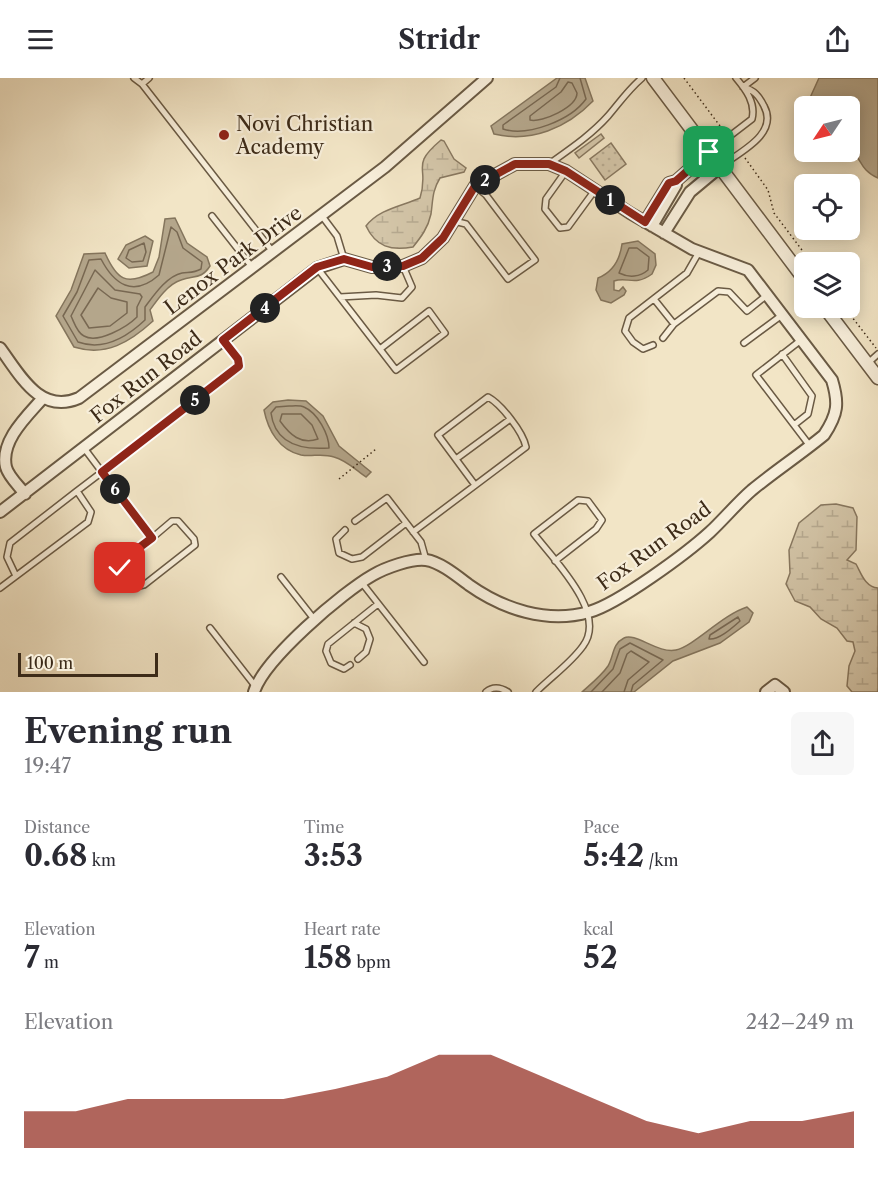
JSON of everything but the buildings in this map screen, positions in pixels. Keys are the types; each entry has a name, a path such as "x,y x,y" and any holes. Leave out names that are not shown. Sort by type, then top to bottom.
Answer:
{"street":[{"path":"653,78 794,266"},
{"name":"Lenox Park Drive","path":"42,399 57,403 79,398 385,167 488,79"},
{"path":"649,224 669,183 676,181 709,152"},
{"name":"Fox Run Road","path":"0,512 317,267 344,259 372,267 403,266 422,258 443,238 475,186 515,164 549,164 566,171 664,233 699,252 748,270 832,380 838,399 833,422 824,435 751,490 708,534 619,599 589,612 564,616 535,616 479,592 450,571 426,560"},
{"path":"664,233 690,192 720,167"},
{"path":"833,318 878,378"},
{"path":"0,348 42,399 20,424 8,443 4,456 7,470 25,494"},
{"path":"255,689 293,640 362,583 374,574 410,562 426,560"},
{"path":"766,692 775,686 784,692"}],"lane":[{"path":"134,78 142,84 274,253"},
{"path":"142,84 149,78"},
{"path":"549,164 581,141 607,117 626,91 642,78"},
{"path":"709,152 752,119 754,111 751,100 736,78"},
{"path":"743,87 755,78"},
{"path":"720,167 762,136 767,125 768,116 759,97 752,90 743,87"},
{"path":"566,171 546,199 545,209 560,228 568,227 595,190"},
{"path":"676,181 690,192"},
{"path":"453,221 466,224 508,279 535,260 486,195 475,186"},
{"path":"212,216 253,268"},
{"path":"322,216 337,237 344,259"},
{"path":"653,345 643,349 633,342 625,331 629,318 687,273 699,252"},
{"path":"340,297 376,295 402,298 412,287 403,266"},
{"path":"317,267 396,370 445,333 429,311 380,348"},
{"path":"663,338 674,324 718,291 729,292 747,311 768,294"},
{"path":"654,299 674,324"},
{"path":"744,343 783,314"},
{"path":"802,339 756,375 810,447"},
{"path":"16,576 7,557 10,543 239,366 238,359 223,340"},
{"path":"868,364 878,353"},
{"path":"782,354 812,396 808,414 794,425"},
{"path":"413,532 475,485 525,447 525,441 494,400 488,397 438,435 475,485"},
{"path":"456,459 509,420"},
{"path":"84,448 152,538"},
{"path":"0,588 88,522 91,512 77,491"},
{"path":"355,521 387,498 421,542 426,560"},
{"path":"536,692 584,645 591,628 589,612 534,534 578,500 588,501 602,520 597,529 555,561"},
{"path":"172,521 177,521 188,532 195,544 152,579 138,587 132,584 120,568 121,563 152,538 172,521"},
{"path":"345,530 336,539 339,553 352,559 362,557 406,524"},
{"path":"281,577 315,620"},
{"path":"362,583 424,662"},
{"path":"350,665 344,669 331,663 326,651 328,644 378,604"},
{"path":"354,623 366,629 370,639 366,652 358,658"},
{"path":"210,628 255,689"},
{"path":"486,692 500,688 508,692"}],"path":[{"path":"684,78 729,138"},
{"path":"740,152 768,190 774,213 803,252"},
{"path":"852,318 878,353"},
{"path":"339,479 376,449"}],"green space":[{"path":"601,134 604,138 579,158 575,153"},
{"path":"441,140 444,141 454,159 466,168 464,172 440,178 434,191 428,224 413,247 391,248 379,243 366,226 384,212 420,198 423,162 431,149"},
{"path":"611,143 626,164 605,180 590,159"},
{"path":"836,504 853,508 857,517 856,550 847,560 856,564 870,585 878,588 878,692 852,692 847,686 849,666 855,651 853,642 847,641 837,628 821,619 810,607 795,601 786,584 790,573 789,550 799,523 821,505"}],"water":[{"path":"557,78 585,78 593,101 572,119 548,131 521,136 494,134 491,126"},
{"path":"819,78 878,78 878,178 867,171 860,161 860,96 811,96"},
{"path":"175,218 187,243 207,257 210,266 207,270 200,275 176,282 167,289 150,310 153,321 126,341 107,349 86,350 74,347 56,316 71,290 84,254 105,253 118,275 123,278 136,279 144,276 153,272 159,257 165,219"},
{"path":"145,236 153,241 147,266 129,268 118,259 126,245"},
{"path":"638,241 655,254 656,265 652,274 636,281 614,281 614,290 619,291 623,287 626,291 624,295 611,303 601,300 596,290 598,278 615,264 622,244"},
{"path":"306,401 323,416 339,446 371,472 366,477 338,458 325,455 301,455 286,449 268,425 264,410 273,402"},
{"path":"747,607 753,613 749,622 720,643 673,661 634,692 582,692 606,669 615,647 624,638 634,638 662,649 676,650"}],"place":[{"name":"Novi Christian Academy","path":"224,135"}],"route":[{"path":"120,568 124,559 152,538 102,472 239,366 238,359 223,340 317,267 344,259 372,267 403,266 422,258 443,238 475,186 515,164 549,164 566,171 645,222 669,183 676,181 691,165 709,152"}]}
